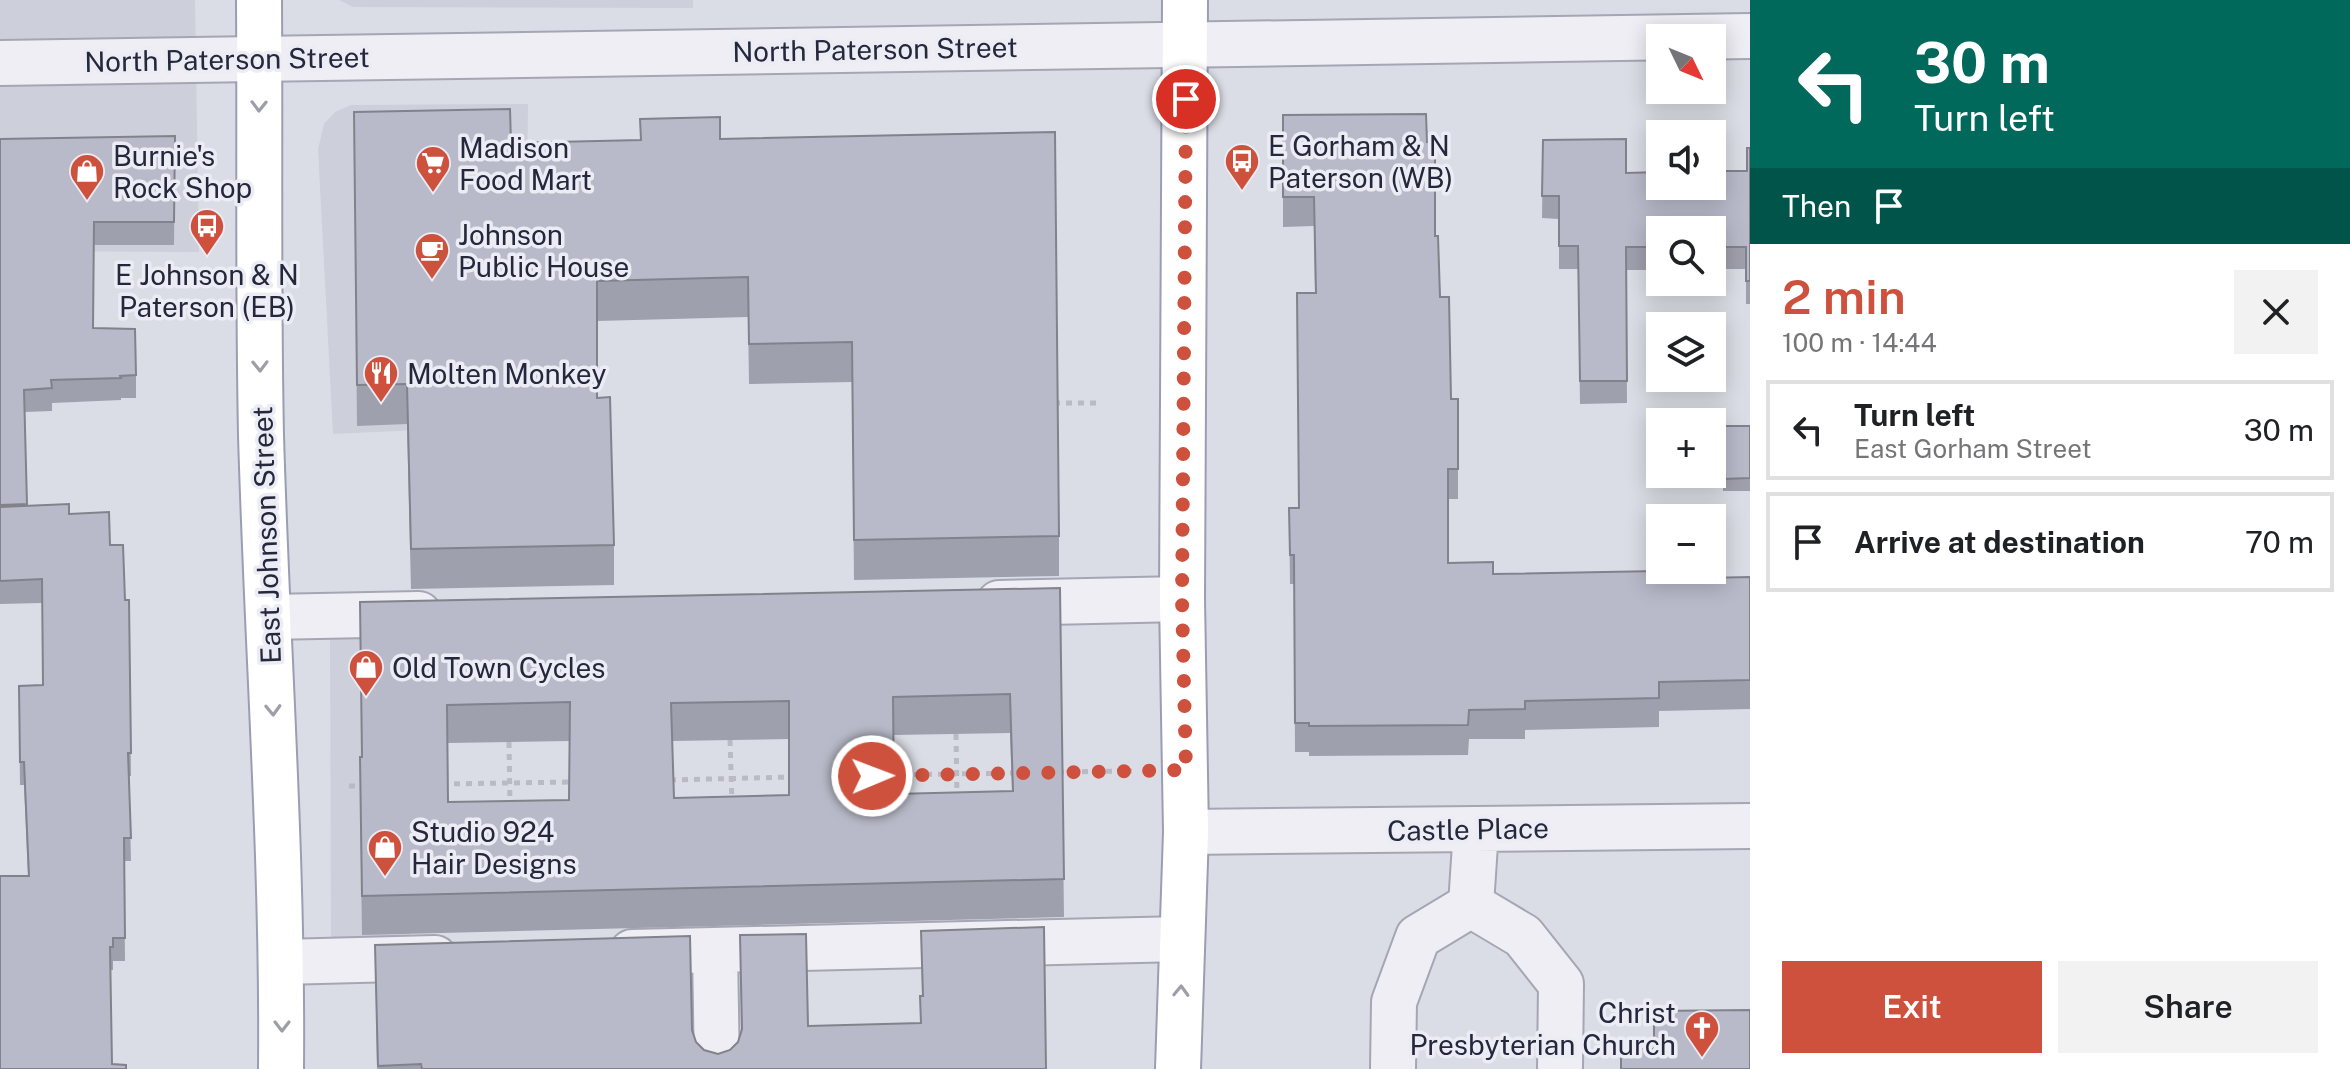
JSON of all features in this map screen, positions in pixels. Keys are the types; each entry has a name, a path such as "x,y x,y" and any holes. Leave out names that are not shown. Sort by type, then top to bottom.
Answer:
{"main road":[{"name":"East Johnson Street","path":"259,0 261,437 282,962 281,1069"},
{"path":"1178,1069 1186,832 1182,599 1185,0"}],"street":[{"name":"North Paterson Street","path":"0,63 1750,36"},
{"path":"955,604 1182,599"},
{"path":"269,617 460,613"},
{"name":"Castle Place","path":"1186,832 1750,826"},
{"path":"1471,905 1476,829"},
{"path":"1393,1069 1394,1002 1418,937 1471,905"},
{"path":"1471,905 1523,936 1561,984 1560,1069"},
{"path":"589,953 1181,939"},
{"path":"715,950 717,1069"},
{"path":"282,962 479,956"}],"path":[{"path":"1046,403 1097,403"},
{"path":"956,734 957,803"},
{"path":"730,740 732,807"},
{"path":"509,742 510,812"},
{"path":"1043,773 1186,770"},
{"path":"882,776 1029,773"},
{"path":"668,780 807,777"},
{"path":"434,784 573,782"},
{"path":"349,786 377,786"}],"shaded area":[{"path":"0,0 195,0 199,252 0,251"},
{"path":"339,0 693,0 693,8 353,7"},
{"path":"528,104 524,425 333,434 318,149 324,124 335,112 351,105"},
{"path":"359,624 408,822 410,946 338,946 331,936 330,629"}],"building":[{"path":"510,109 511,143 641,140 640,119 720,117 720,139 1055,132 1059,536 854,540 852,342 749,344 748,277 597,281 597,398 610,397 614,545 411,549 407,384 357,385 354,112"},
{"path":"1426,114 1427,142 1435,142 1435,236 1438,236 1440,297 1449,297 1451,399 1458,399 1458,469 1448,469 1448,563 1493,562 1493,574 1646,571 1646,584 1726,584 1726,578 1750,577 1750,680 1659,682 1659,698 1525,701 1525,709 1469,710 1468,725 1309,726 1309,723 1295,723 1294,555 1290,555 1289,508 1299,508 1297,293 1316,293 1314,197 1283,197 1283,115"},
{"path":"175,136 174,222 94,222 93,328 135,329 136,375 51,380 52,388 24,390 27,504 0,505 0,139"},
{"path":"1626,139 1626,173 1646,172 1646,200 1726,200 1726,171 1747,171 1747,148 1750,148 1750,281 1746,281 1746,247 1726,247 1726,216 1646,216 1646,247 1626,247 1627,381 1580,381 1578,246 1559,246 1559,196 1542,196 1543,140"},
{"path":"1726,426 1750,426 1750,478 1726,479"},
{"path":"69,504 69,514 109,512 110,545 123,545 125,600 129,600 131,838 124,838 125,938 113,938 113,947 110,947 112,1064 126,1065 126,1069 0,1069 0,876 29,876 24,762 20,762 19,686 43,685 42,579 0,581 0,507"},
{"path":"1060,588 1064,879 362,896 360,602","holes":["1010,694 1013,791 894,794 893,697","789,701 789,795 674,798 671,703","570,702 569,800 448,802 447,705"]},
{"path":"1044,927 1046,1069 422,1069 421,1064 378,1066 375,945 690,936 692,1030 696,1042 704,1050 718,1054 730,1050 738,1042 742,1029 740,935 806,934 808,1026 921,1023 921,931"},
{"path":"1750,1010 1750,1069 1621,1069 1621,1049 1654,1049 1654,1011"}],"place":[{"name":"E Gorham & N Paterson (WB)","path":"1242,192"},
{"name":"Madison Food Mart","path":"433,194"},
{"name":"Burnie's Rock Shop","path":"87,202"},
{"name":"E Johnson & N Paterson (EB)","path":"207,257"},
{"name":"Johnson Public House","path":"432,281"},
{"name":"Molten Monkey","path":"381,404"},
{"name":"Old Town Cycles","path":"366,698"},
{"name":"Studio 924 Hair Designs","path":"385,878"},
{"name":"Christ Presbyterian Church","path":"1702,1059"}],"route":[{"path":"872,776 1186,770 1182,599 1186,99"}]}
